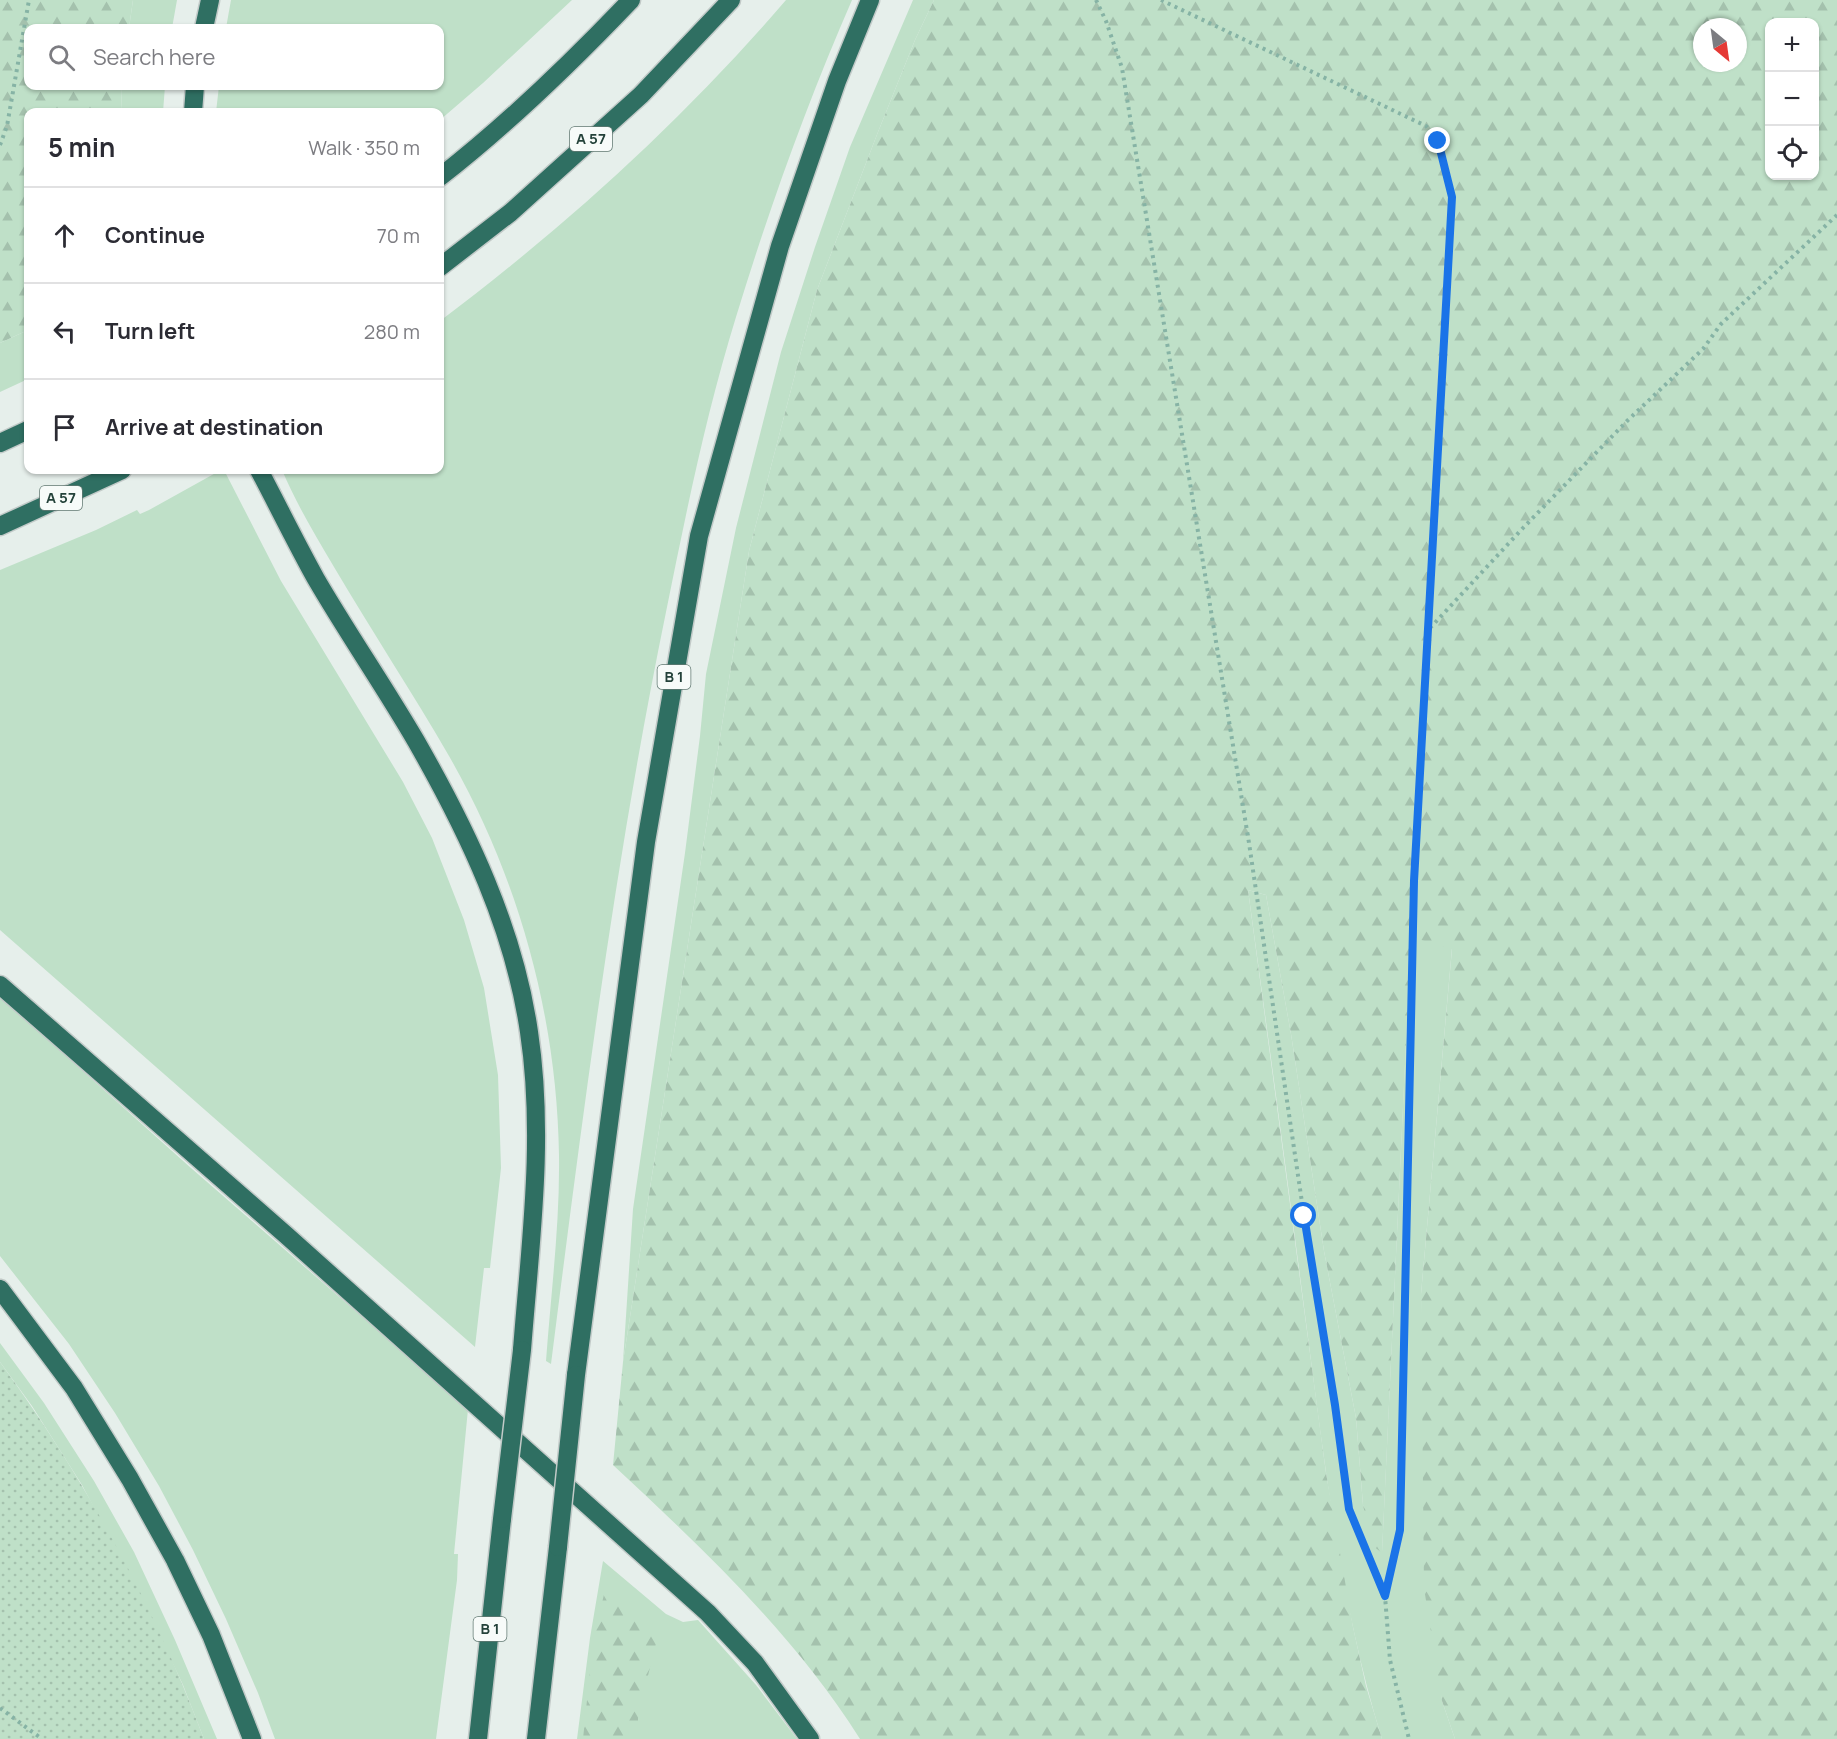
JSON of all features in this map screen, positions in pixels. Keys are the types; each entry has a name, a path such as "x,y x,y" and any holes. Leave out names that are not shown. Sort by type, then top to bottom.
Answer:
{"highway":[{"path":"205,24 210,0"},
{"path":"444,174 577,57 631,0"},
{"name":"A 57","path":"444,264 510,213 640,95 731,0"},
{"name":"B 1","path":"536,1739 576,1376 646,842 699,536 780,246 837,81 870,0"},
{"path":"193,108 195,90"},
{"path":"0,443 24,432"},
{"name":"A 57","path":"0,526 113,474"},
{"name":"B 1","path":"261,474 316,579 416,742 475,853 497,907 515,963 529,1031 537,1106 534,1196 522,1350 478,1739"},
{"path":"0,986 286,1235 708,1613 755,1664 810,1739"},
{"path":"0,1289 74,1388 130,1479 175,1560 211,1635 252,1739"}],"path":[{"path":"25,24 29,0"},
{"path":"1096,0 1106,21 1122,68 1249,843 1349,1509 1385,1596"},
{"path":"1161,0 1426,126 1438,141 1452,197 1414,881 1400,1530 1385,1596 1390,1660 1409,1739"},
{"path":"0,146 7,126 24,29"},
{"path":"1429,629 1627,421 1703,349 1721,324 1837,215"},
{"path":"0,1708 42,1739"}],"green space":[{"path":"0,0 133,0 130,24 24,24 24,90 122,90 121,108 24,108 24,332 0,343"},
{"path":"133,0 177,0 173,24 130,24"},
{"path":"231,0 572,0 444,117 444,108 216,108 219,90 444,90 444,24 227,24"},
{"path":"786,0 852,0 804,117 775,196 725,353 689,501 648,705 616,892 601,986 551,1364 546,1361 558,1207 557,1103 542,999 514,898 495,849 449,756 348,591 284,474 444,474 444,318 533,248 622,170 747,44"},
{"path":"913,0 934,0 915,40 817,290 749,551 623,1362 633,1209 685,853 706,674 736,528 781,352 815,247 850,147"},
{"path":"934,0 1837,0 1837,1739 1455,1739 1442,1701 1424,1588 1421,1294 1452,949 1411,937 1382,1553 1372,1545 1363,1505 1356,1418 1324,1251 1291,1034 1266,895 1248,890 1326,1473 1353,1627 1366,1686 1382,1739 860,1739 834,1701 777,1628 680,1528 613,1465 623,1362 749,551 817,290 915,40"},
{"path":"122,90 165,90 163,108 121,108"},
{"path":"24,332 24,381 0,392 0,343"},
{"path":"214,474 226,474 281,581 403,782 432,838 464,920 484,988 498,1075 501,1168 490,1268 484,1268 475,1347 0,930 0,570 96,530 137,510 140,514"},
{"path":"1248,890 1266,895 1291,1034 1324,1251 1356,1418 1363,1505 1382,1552 1411,936 1452,948 1421,1294 1442,1701 1455,1739 1382,1739 1368,1689 1345,1588 1328,1485"},
{"path":"0,997 191,1168 468,1409 454,1554 458,1554 457,1580 436,1739 275,1739 226,1619 159,1486 115,1413 69,1344 0,1256"},
{"path":"0,1343 44,1403 94,1481 134,1552 217,1739 204,1739 183,1685 143,1600 82,1485 32,1406 0,1362"},
{"path":"0,1362 60,1451 115,1543 163,1640 204,1739 0,1739"},
{"path":"603,1561 666,1614 683,1622 698,1620 756,1685 797,1739 577,1739"},
{"path":"605,1590 625,1599 659,1632 638,1715 638,1739 583,1739 593,1642"}],"route":[{"path":"1304,1216 1335,1405 1349,1509 1385,1596 1400,1530 1414,881 1452,197 1438,141"}]}
